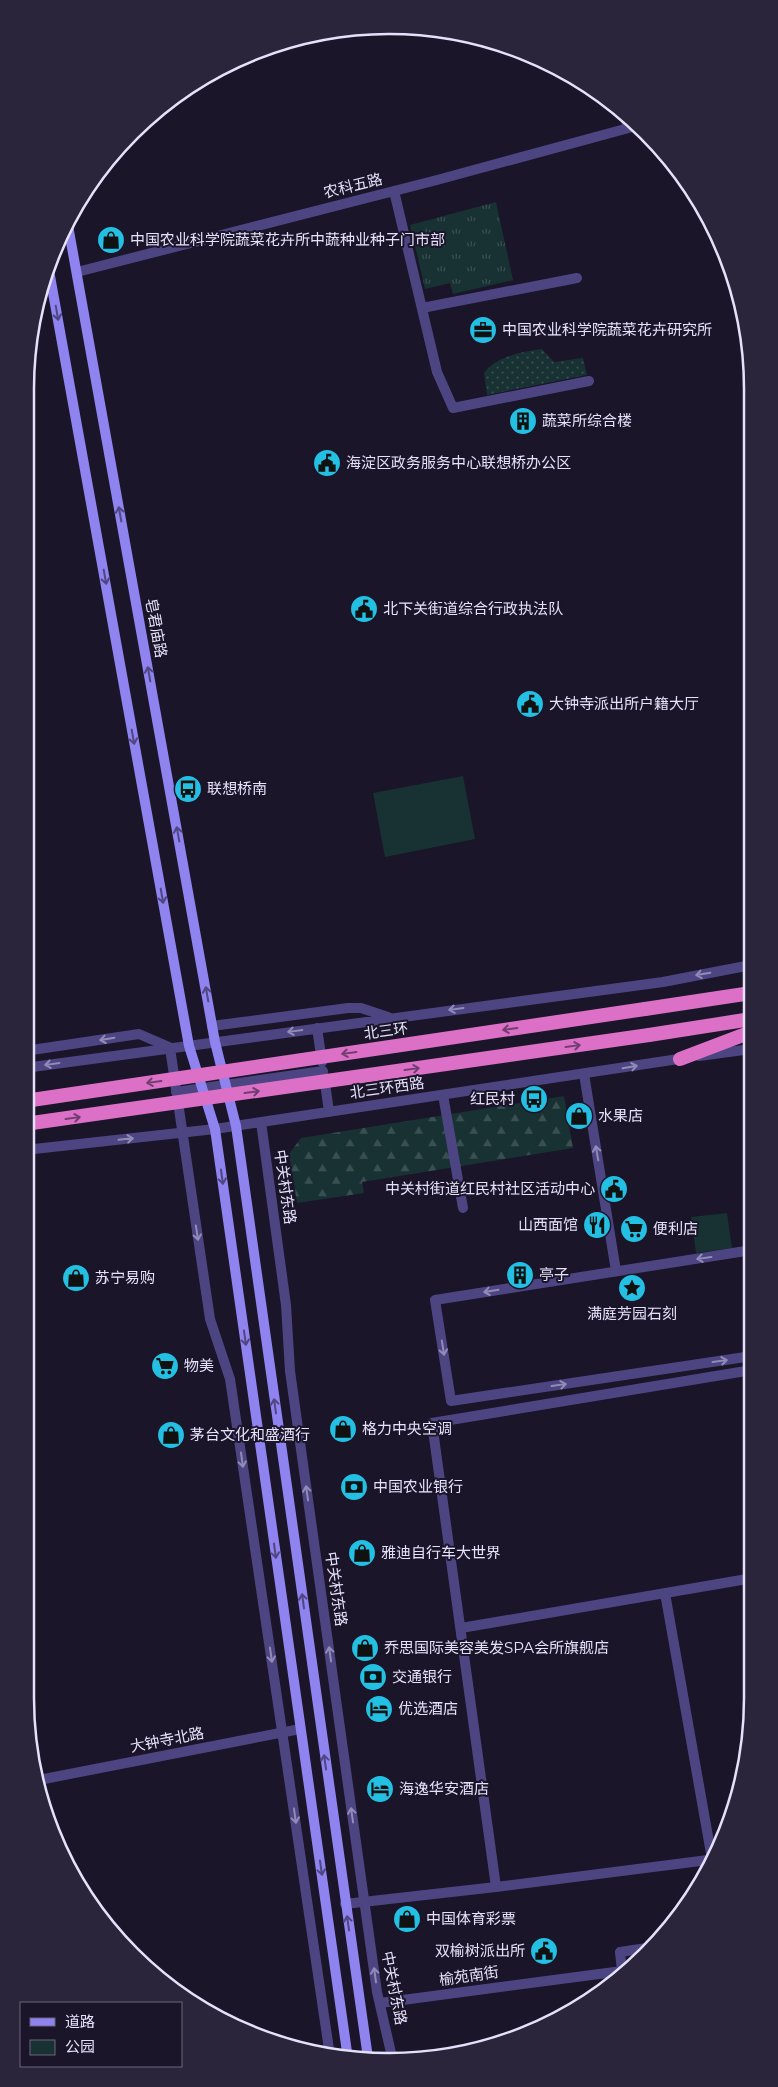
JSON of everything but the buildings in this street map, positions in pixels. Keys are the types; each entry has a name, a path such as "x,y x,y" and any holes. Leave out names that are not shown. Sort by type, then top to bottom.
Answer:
{"highway":[{"name":"北三环","path":"34,1100 744,993"},
{"path":"34,1123 744,1020"},
{"path":"680,1059 744,1035"}],"main road":[{"name":"皂君庙路","path":"70,233 212,1026 236,1126"},
{"path":"51,281 189,1046 215,1129 347,2050"},
{"path":"236,1126 367,2052"}],"street":[{"name":"农科五路","path":"77,272 394,191 629,128"},
{"path":"394,191 437,372 453,408 589,381"},
{"path":"422,308 576,278"},
{"path":"34,1067 663,982 744,966"},
{"path":"212,1026 348,1008 361,1008 391,1018"},
{"path":"317,1028 329,1112"},
{"path":"34,1050 139,1034 170,1048"},
{"path":"170,1048 210,1319 230,1378 329,2048"},
{"name":"北三环西路","path":"34,1149 215,1129 744,1050"},
{"path":"176,1092 323,1072"},
{"path":"584,1074 616,1270"},
{"path":"443,1095 463,1208"},
{"name":"中关村东路","path":"261,1122 286,1305 290,1371 364,1902 380,2004 391,2053"},
{"path":"744,1251 435,1300 452,1401 744,1357"},
{"path":"496,1887 432,1422 744,1371"},
{"path":"461,1628 744,1580"},
{"path":"665,1593 712,1846"},
{"name":"大钟寺北路","path":"44,1779 300,1728"},
{"path":"345,1904 705,1860"},
{"path":"622,1966 620,1952 640,1949"},
{"name":"榆苑南街","path":"380,2004 615,1972"}],"green space":[{"path":"496,202 513,280 453,294 450,283 425,289 410,225"},
{"path":"542,349 554,362 583,358 587,375 487,395 484,373 489,367 495,362 510,356"},
{"path":"463,776 475,839 385,857 373,793"},
{"path":"564,1096 573,1148 362,1182 364,1193 297,1203 289,1154 301,1138"},
{"path":"727,1213 732,1248 696,1253 691,1217"}],"place":[{"name":"中国农业科学院蔬菜花卉所中蔬种业种子门市部","path":"111,240"},
{"name":"中国农业科学院蔬菜花卉研究所","path":"483,330"},
{"name":"蔬菜所综合楼","path":"523,421"},
{"name":"海淀区政务服务中心联想桥办公区","path":"327,463"},
{"name":"北下关街道综合行政执法队","path":"364,609"},
{"name":"大钟寺派出所户籍大厅","path":"530,704"},
{"name":"联想桥南","path":"188,789"},
{"name":"红民村","path":"534,1099"},
{"name":"水果店","path":"579,1116"},
{"name":"中关村街道红民村社区活动中心","path":"614,1189"},
{"name":"山西面馆","path":"597,1225"},
{"name":"便利店","path":"634,1229"},
{"name":"亭子","path":"520,1275"},
{"name":"苏宁易购","path":"76,1278"},
{"name":"满庭芳园石刻","path":"632,1288"},
{"name":"物美","path":"165,1366"},
{"name":"格力中央空调","path":"343,1429"},
{"name":"茅台文化和盛酒行","path":"171,1435"},
{"name":"中国农业银行","path":"354,1487"},
{"name":"雅迪自行车大世界","path":"362,1553"},
{"name":"乔思国际美容美发SPA会所旗舰店","path":"365,1648"},
{"name":"交通银行","path":"373,1677"},
{"name":"优选酒店","path":"379,1709"},
{"name":"海逸华安酒店","path":"380,1789"},
{"name":"中国体育彩票","path":"407,1919"},
{"name":"双榆树派出所","path":"544,1951"}]}
